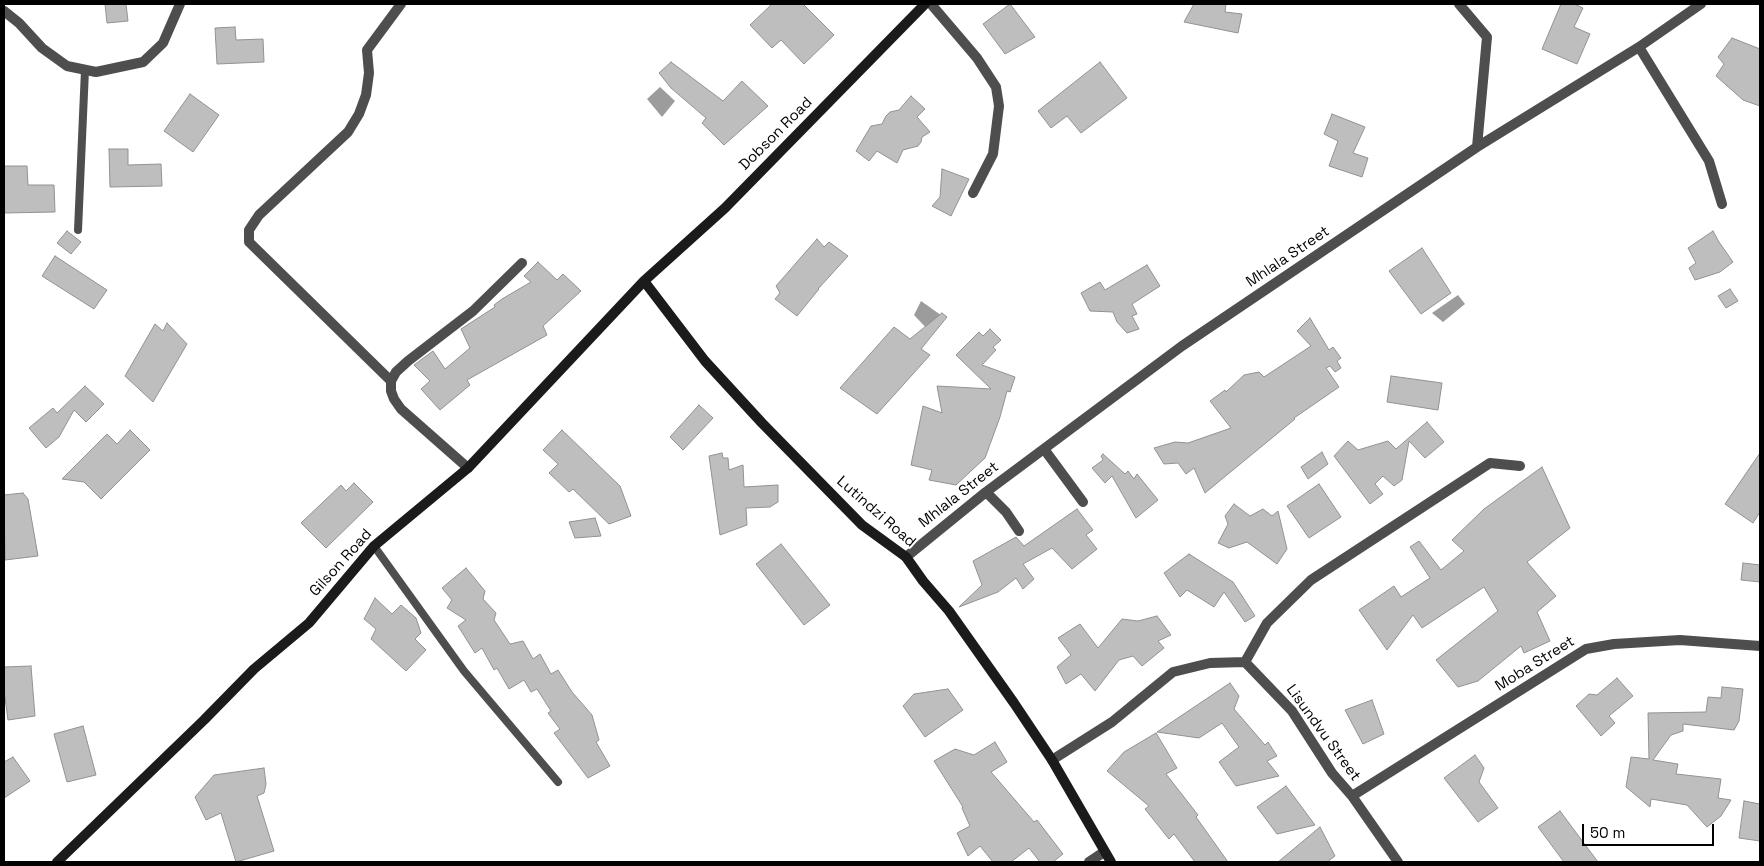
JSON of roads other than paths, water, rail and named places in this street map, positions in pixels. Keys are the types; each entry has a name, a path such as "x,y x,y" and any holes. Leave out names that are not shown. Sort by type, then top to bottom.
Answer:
{"street":[{"path":"4,11 19,23 42,48 67,66 96,72 143,62 162,43 180,4"},
{"path":"391,381 250,242 249,230 259,215 348,132 359,114 366,95 369,73 367,50 401,4"},
{"name":"Dobson Road","path":"644,281 725,208 925,4"},
{"path":"931,4 977,58 996,87 999,106 993,154 973,193"},
{"path":"1459,4 1486,37 1477,147"},
{"name":"Mhlala Street","path":"906,557 986,492 1182,346 1477,147 1639,47 1701,4"},
{"path":"1639,47 1709,161 1722,204"},
{"path":"468,468 394,399 391,391 391,381 396,372 408,361 473,311 522,263"},
{"name":"Gilson Road","path":"57,862 254,669 309,623 374,546 468,468 644,281"},
{"name":"Lutindzi Road","path":"644,281 705,361 762,423 862,525 906,557 954,619 1052,760 1111,862"},
{"path":"1044,450 1083,502"},
{"path":"1052,760 1112,722 1173,672 1210,663 1245,662 1267,623 1311,580 1490,463 1520,466"},
{"path":"986,492 1006,512 1019,531"},
{"name":"Moba Street","path":"1352,796 1586,649 1614,644 1680,640 1760,646"},
{"name":"Lisundvu Street","path":"1245,662 1292,710 1332,773 1352,796 1398,862"},
{"path":"1089,862 1104,852"}],"lane":[{"path":"78,230 85,70"},
{"path":"374,546 473,683 558,782"}]}
